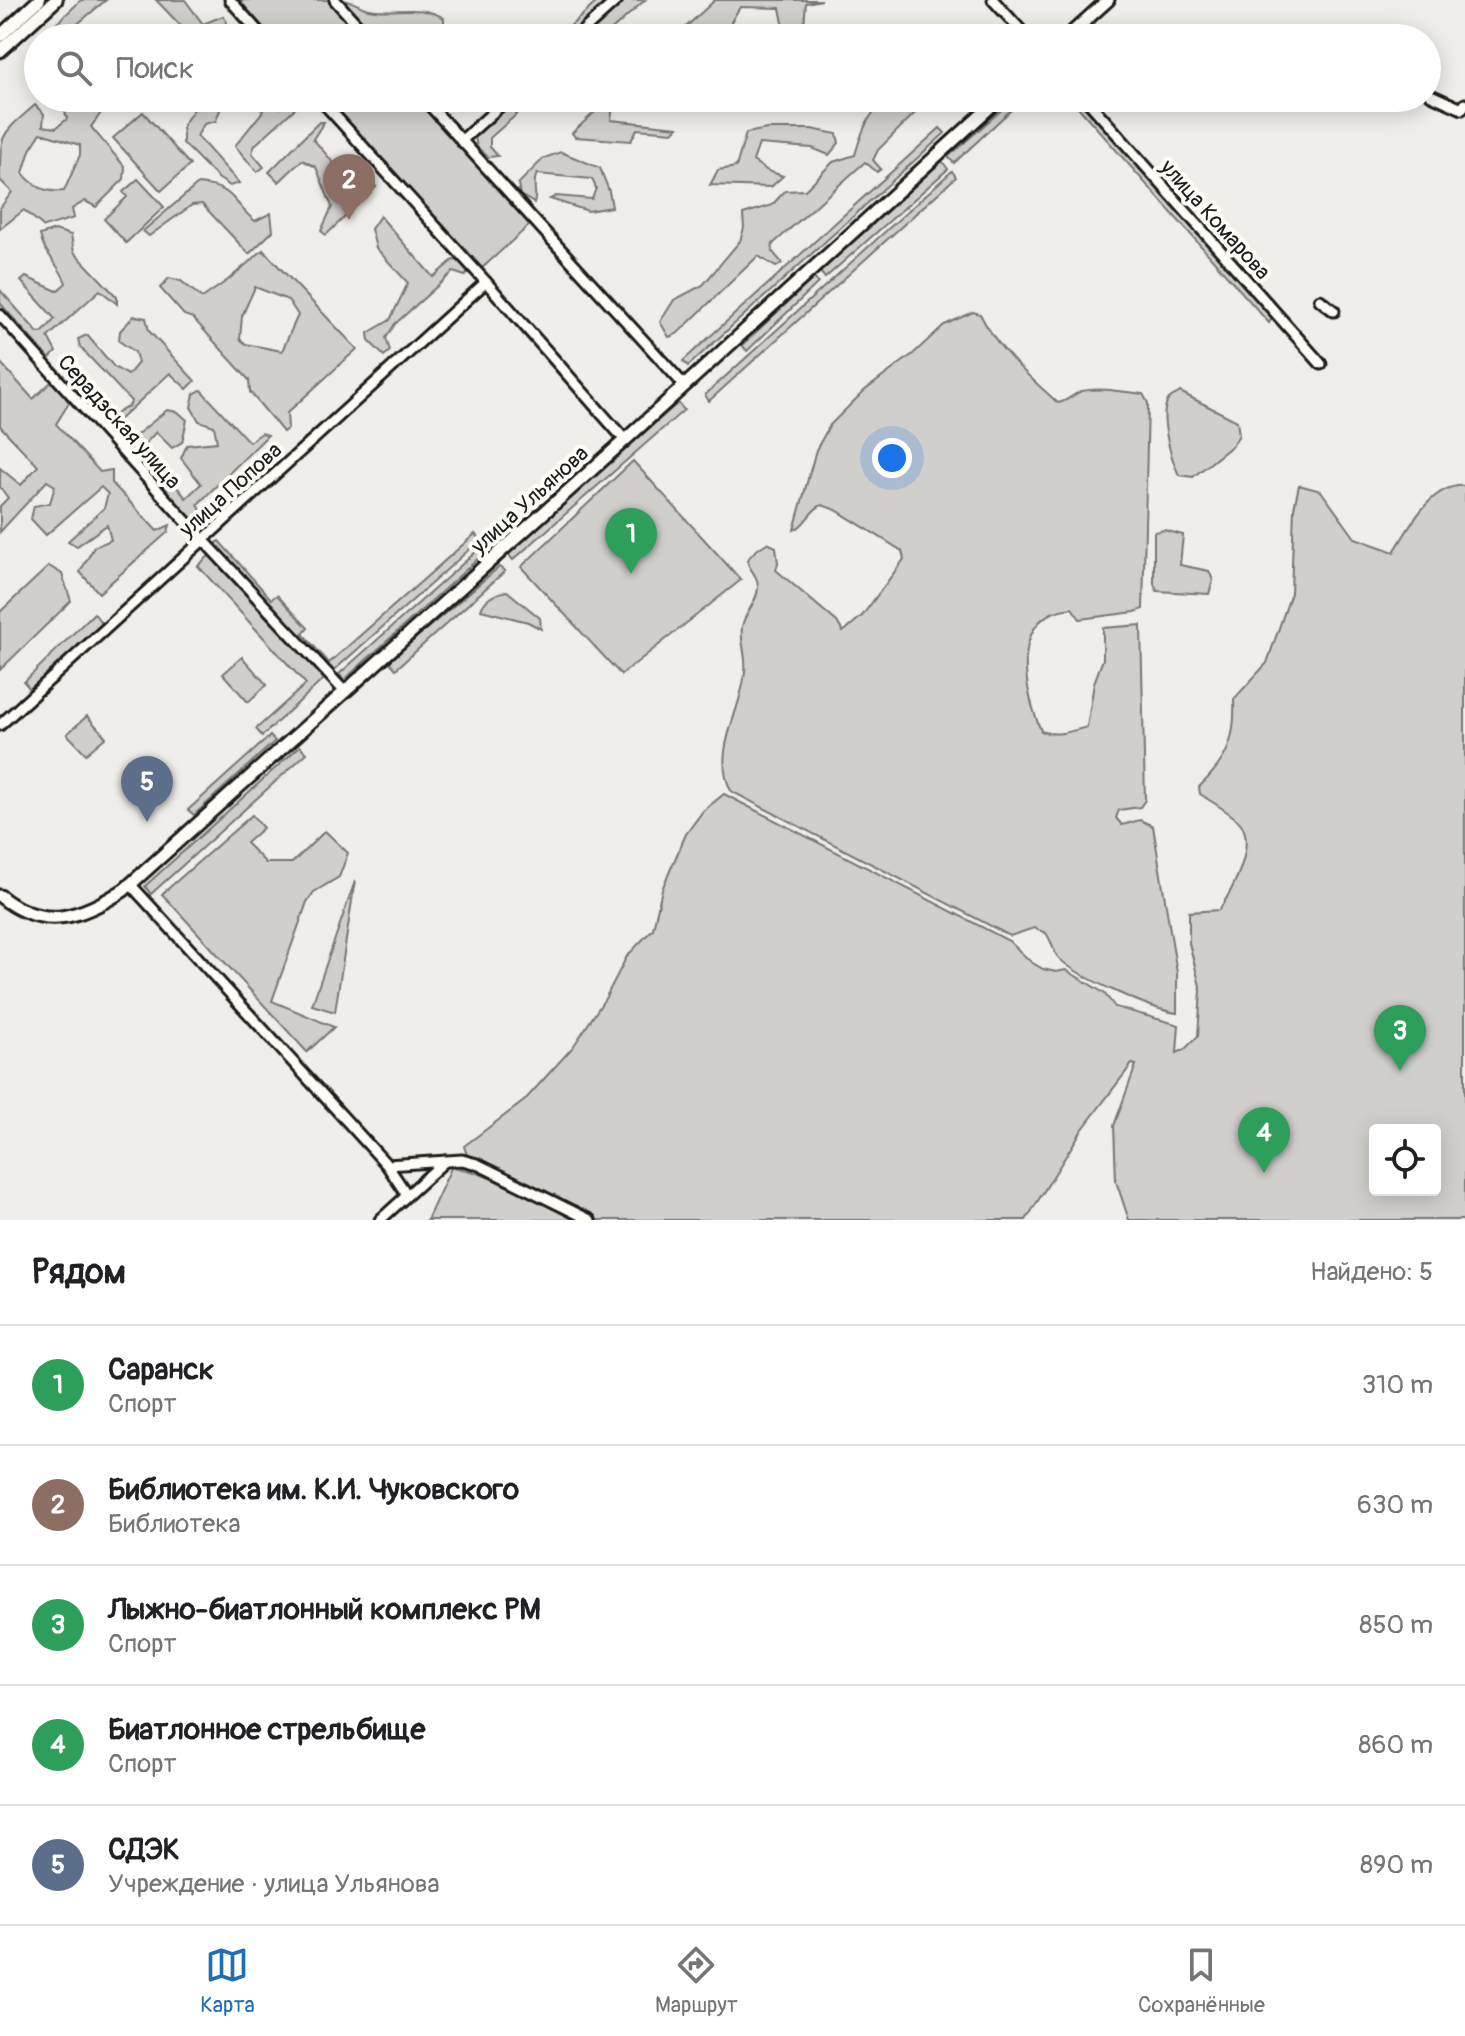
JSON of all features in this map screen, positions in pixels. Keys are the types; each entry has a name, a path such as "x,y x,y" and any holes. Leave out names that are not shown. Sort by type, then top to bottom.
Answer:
{"main road":[{"path":"0,36 39,0"},
{"path":"30,24 56,0"},
{"path":"1081,24 1108,0"},
{"path":"0,51 24,29"},
{"name":"улица Ульянова","path":"0,896 16,906 42,915 76,916 94,909 131,885 985,112"}],"street":[{"path":"230,0 251,24"},
{"path":"335,0 356,24"},
{"path":"590,24 617,0"},
{"path":"993,0 1015,24"},
{"path":"1441,100 1462,109 1465,104"},
{"path":"332,112 625,440"},
{"path":"435,112 684,385"},
{"path":"461,141 493,112"},
{"name":"улица Комарова","path":"1097,112 1321,364"},
{"name":"улица Попова","path":"0,725 486,282"},
{"path":"1320,300 1334,311"},
{"name":"Серадзская улица","path":"0,315 345,692"},
{"path":"131,885 387,1165 407,1195"},
{"path":"387,1165 462,1160 477,1164 590,1220"},
{"path":"380,1220 445,1161"}],"shaded area":[{"path":"81,0 106,0 78,24 56,24"},
{"path":"156,0 185,0 203,24 179,24"},
{"path":"239,0 330,0 352,24 260,24"},
{"path":"340,0 375,10 425,11 444,18 444,24 361,24"},
{"path":"599,0 645,0 618,24 572,24"},
{"path":"715,0 822,0 806,3 804,24 783,24 780,8 740,7 731,24 689,24"},
{"path":"223,16 227,22 225,24 203,24"},
{"path":"27,112 42,112 43,126 56,128 67,119 65,112 102,112 91,127 125,167 124,179 96,207 85,201 72,209 74,218 44,227 24,210 0,229 0,208 12,192 0,180 4,136","holes":["41,133 80,145 80,155 64,191 41,188 23,173 30,150"]},
{"path":"143,112 190,165 161,191 113,138"},
{"path":"192,112 219,112 216,121 204,124 197,136 239,183 230,186 218,178 183,143 183,125"},
{"path":"262,112 291,112 255,145 252,153 264,167 257,172 235,146"},
{"path":"340,112 432,112 532,223 481,269"},
{"path":"491,112 519,112 490,138 490,147 498,156 488,157 477,147 473,127"},
{"path":"595,112 612,112 611,120 678,127 673,132 637,129 631,141 575,137 572,133"},
{"path":"874,112 916,112 878,150 873,160 881,169 877,172 865,162 773,244 772,251 782,263 776,267 758,256 677,334 669,337 660,322 674,300 703,285 740,241 744,228 743,214 772,205 785,191 805,190 833,162 855,155"},
{"path":"999,112 1009,112 954,163 948,157"},
{"path":"1082,112 1092,112 1272,318 1269,323"},
{"path":"319,122 324,122 313,139 356,189 373,183 376,187 326,235 321,231 332,207 316,167 302,160 279,182 269,172"},
{"path":"940,128 945,133 688,366 683,361"},
{"path":"767,129 811,129 837,134 839,143 829,155 812,148 759,144 753,161 783,176 771,187 710,185 718,170 736,167 746,133"},
{"path":"561,152 600,168 612,207 588,211 550,199 556,196 592,199 596,188 592,179 537,174 534,203 520,195 518,184 544,158"},
{"path":"942,161 948,169 825,278 820,272"},
{"path":"952,171 956,177 709,401 705,395"},
{"path":"138,179 164,207 126,243 104,219 127,197 123,192"},
{"path":"198,184 220,188 232,196 255,221 271,213 273,231 249,254 202,204 192,205 149,236 143,231"},
{"path":"380,216 433,277 453,260 461,261 469,271 465,276 453,272 395,324 386,338 390,351 384,356 369,341 368,333 390,320 408,283 376,248 371,229"},
{"path":"55,230 71,235 74,252 117,297 117,304 100,290 48,337 56,352 49,359 0,303 0,290 38,333 43,332 55,319 21,281 26,277 57,291 66,283 40,235"},
{"path":"263,250 357,349 287,413 288,428 283,432 250,392 249,380 193,318 184,315 160,288 169,278 181,281 202,298","holes":["255,287 288,300 298,315 282,351 246,344 240,339 242,316"]},
{"path":"814,278 818,283 747,351 742,345"},
{"path":"973,312 980,314 1005,351 1058,403 1082,391 1112,390 1143,394 1148,403 1143,609 1080,619 1072,608 1052,613 1038,624 1030,638 1026,675 1041,731 1070,732 1087,727 1094,683 1103,659 1103,628 1141,625 1145,800 1140,807 1119,810 1116,818 1122,825 1140,820 1153,826 1177,973 1177,1013 1132,999 1065,964 1057,956 1046,933 1034,928 1010,936 731,791 726,776 726,746 745,671 742,627 758,587 749,565 750,556 767,543 776,547 776,570 837,622 843,632 862,616 904,559 902,551 836,510 822,505 794,530 816,450 830,425 864,391 913,354 944,325"},
{"path":"134,316 146,318 149,331 195,381 187,389 170,373 118,421 126,433 134,437 167,410 178,412 187,420 182,442 172,448 156,432 143,446 186,498 201,484 181,458 187,445 217,442 214,426 199,421 191,407 194,394 201,390 249,442 262,433 268,435 198,504 204,517 198,524 176,506 67,380 72,373 82,380 114,415 130,405 131,401 80,347 78,339 87,335 114,367 128,375 138,363 135,352 119,341 120,331"},
{"path":"0,362 33,399 50,383 60,384 69,403 56,424 100,472 112,470 112,483 157,531 170,525 168,532 99,593 80,572 94,547 111,540 107,525 77,546 68,541 104,508 108,494 101,487 46,535 31,519 34,506 50,503 55,486 47,481 0,532 0,506 8,498 0,487 0,468 21,485 38,466 0,426"},
{"path":"1180,392 1237,421 1239,435 1233,445 1193,477 1179,475 1165,426 1169,399"},
{"path":"678,403 684,410 513,560 507,553"},
{"path":"633,461 741,580 621,675 521,567"},
{"path":"1299,485 1321,491 1355,538 1394,552 1432,499 1453,487 1465,486 1465,1220 1129,1220 1116,1181 1114,1126 1136,1065 1132,1064 1082,1130 1026,1220 598,1220 467,1155 464,1146 524,1101 573,1047 606,997 627,956 653,929 662,889 686,834 703,811 724,794 1009,941 1043,969 1056,972 1066,970 1104,993 1115,1007 1179,1025 1177,1053 1184,1050 1198,1036 1201,990 1189,943 1189,912 1219,910 1236,880 1246,844 1245,833 1238,820 1200,794 1199,787 1217,767 1228,748 1234,699 1267,663 1291,593 1294,508"},
{"path":"1164,530 1183,535 1180,565 1209,571 1213,580 1209,594 1157,591 1154,584 1154,532"},
{"path":"475,534 480,540 331,673 213,547 219,541 271,599 277,595 308,628 303,634 329,663"},
{"path":"487,542 491,547 344,680 339,674"},
{"path":"211,554 325,678 262,736 256,729 306,684 198,566"},
{"path":"49,566 62,574 71,601 0,670 0,612"},
{"path":"499,567 505,571 396,669 389,661"},
{"path":"507,591 540,618 541,629 528,622 481,610 491,597"},
{"path":"94,613 102,624 30,689 24,682"},
{"path":"242,657 267,685 248,702 223,674"},
{"path":"87,716 106,737 86,754 67,734"},
{"path":"270,736 275,741 194,815 188,810"},
{"path":"300,746 307,753 151,894 145,886"},
{"path":"252,815 263,828 246,843 266,863 292,863 325,831 348,853 339,877 314,892 307,902 272,1001 334,1027 307,1052 162,894"},
{"path":"355,881 335,1012 312,1005"},
{"path":"451,1168 496,1180 575,1220 427,1220"}],"place":[{"name":"Библиотека им. К.И. Чуковского","path":"349,220"},
{"name":"Саранск","path":"631,574"},
{"name":"СДЭК","path":"147,822"},
{"name":"Лыжно-биатлонный комплекс РМ","path":"1400,1071"},
{"name":"Биатлонное стрельбище","path":"1264,1173"}]}
